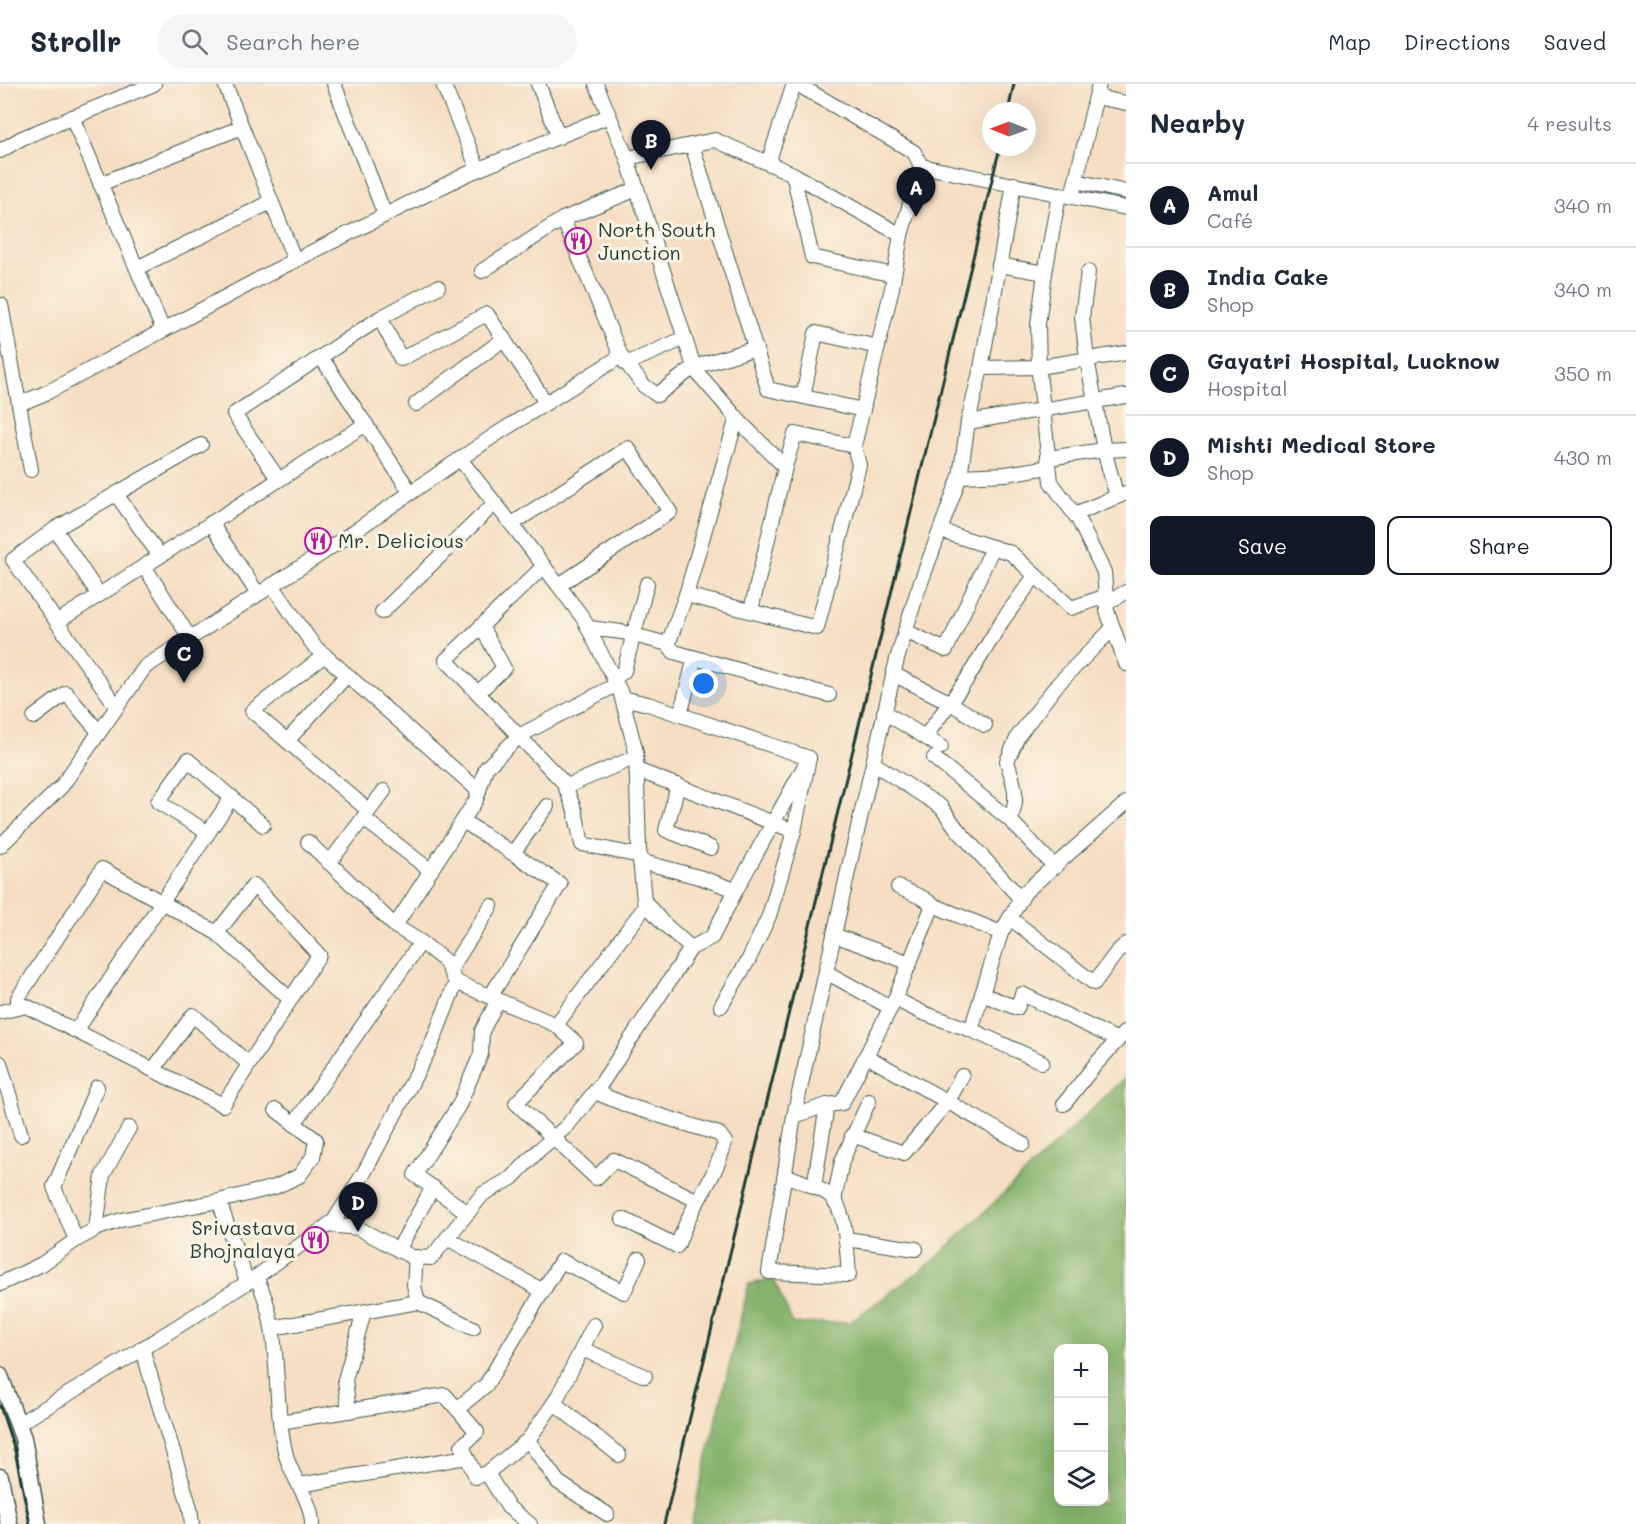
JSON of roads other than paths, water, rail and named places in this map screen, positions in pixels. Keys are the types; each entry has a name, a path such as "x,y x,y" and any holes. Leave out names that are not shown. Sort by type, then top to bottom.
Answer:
{"main road":[{"path":"0,1376 23,1438 38,1524"},
{"path":"0,1477 9,1524"}],"street":[{"path":"0,151 22,138 154,84"},
{"path":"225,84 295,261"},
{"path":"334,84 385,215"},
{"path":"443,84 478,169"},
{"path":"538,84 559,137"},
{"path":"596,84 627,158 694,367 736,417 785,466"},
{"path":"686,595 817,628 859,465 854,446 878,347 901,235 921,166 914,152 795,84 768,163"},
{"path":"1125,658 1107,611 1104,572 1075,514 1051,482 1039,367 1038,324 1045,273 1065,195 1076,181 1098,90 1126,103"},
{"path":"19,404 48,392 295,261 478,169 609,116"},
{"path":"72,117 163,330"},
{"path":"100,184 242,127"},
{"path":"627,158 715,140 793,174 901,235"},
{"path":"692,145 768,389 863,410"},
{"path":"921,166 1126,208"},
{"path":"793,174 812,257 894,275"},
{"path":"1076,181 1126,192"},
{"path":"785,1175 830,1195 834,1201 841,1213 849,1275 769,1272 794,1116 893,674 917,593 960,476 968,422 981,368 1014,184"},
{"path":"482,271 563,219 637,189"},
{"path":"136,268 272,202"},
{"path":"563,219 623,360 643,385 657,395 694,367 756,348"},
{"path":"999,265 1045,273"},
{"path":"1075,514 1121,495 1104,450 1088,359 1082,318 1088,272"},
{"path":"279,480 234,414 380,318 438,287"},
{"path":"0,299 31,470"},
{"path":"380,318 401,359 488,314 546,403"},
{"path":"803,397 816,333 878,347"},
{"path":"0,846 61,787 145,668 546,403 623,360 685,338"},
{"path":"416,404 504,339"},
{"path":"981,368 1039,367 1126,353"},
{"path":"321,357 411,493"},
{"path":"968,422 1126,396"},
{"path":"668,644 686,595 736,417"},
{"path":"57,622 366,424"},
{"path":"751,610 785,466 795,434 854,446"},
{"path":"117,707 13,560 55,529 201,445"},
{"path":"512,524 628,448 670,512 559,585"},
{"path":"960,476 1006,474 1104,450 1126,449"},
{"path":"460,459 559,585 589,628 617,687 637,764 644,902 691,948"},
{"path":"116,494 160,556"},
{"path":"382,612 495,503"},
{"path":"212,523 258,594"},
{"path":"55,529 99,595"},
{"path":"941,531 1011,553 1071,608 1126,592"},
{"path":"905,631 946,650 993,547"},
{"path":"144,566 190,638"},
{"path":"544,566 446,660 565,787 575,811 582,844 640,858 736,890"},
{"path":"925,737 967,679 1002,621 1035,576"},
{"path":"395,926 476,800 486,768 519,736 617,687 635,636 647,584"},
{"path":"272,585 314,646 479,791"},
{"path":"478,693 504,668 481,626"},
{"path":"589,628 668,644 674,652 829,695"},
{"path":"1010,820 1016,807 1017,792 1007,761 1018,736 1056,686 1113,628"},
{"path":"325,655 252,711 430,871"},
{"path":"680,715 695,658"},
{"path":"893,674 949,702 985,725"},
{"path":"287,741 347,675"},
{"path":"617,687 680,715 809,758"},
{"path":"34,717 66,693 99,732"},
{"path":"884,712 925,737 1055,867"},
{"path":"328,1225 358,1228 398,1250 416,1257 431,1258 483,1194 512,1178 567,1126 595,1092 691,948 712,937 809,758"},
{"path":"721,1006 749,959 769,916 794,831 809,758"},
{"path":"207,832 158,802 189,760 263,825"},
{"path":"873,763 941,807 957,829 1021,899"},
{"path":"565,787 637,764 678,785 794,831"},
{"path":"678,785 666,830 711,848"},
{"path":"329,863 384,791"},
{"path":"76,1031 163,903 231,797"},
{"path":"970,1030 1001,933 1025,892 1126,803"},
{"path":"513,853 547,806"},
{"path":"463,821 560,884 494,998 482,1031 481,1054 459,1105 415,1175 468,1212"},
{"path":"308,842 395,926 445,960 453,976 494,998 556,1025 576,1043 516,1103 552,1138 596,1178 614,1160 698,1201"},
{"path":"18,1008 18,998 102,869 217,933 290,999"},
{"path":"0,1012 26,1006 223,1106 318,955 254,885 217,933"},
{"path":"898,887 933,905 1001,933"},
{"path":"556,1025 647,904"},
{"path":"794,1116 827,1105 842,1103 893,1004 933,905"},
{"path":"18,1424 252,1279 334,1221 365,1171 425,1056 453,976 491,906"},
{"path":"1010,918 1094,983 1117,952 1126,944"},
{"path":"834,935 910,963"},
{"path":"294,1124 421,942"},
{"path":"826,972 893,1004 970,1030 1042,1062"},
{"path":"982,994 1017,1008 1022,994 1122,1035 1064,1104"},
{"path":"153,1070 193,1015 249,1064"},
{"path":"866,1056 1023,1143"},
{"path":"0,1063 21,1135"},
{"path":"852,1135 904,1153 948,1101 962,1076"},
{"path":"76,1240 54,1187 97,1087"},
{"path":"595,1092 629,1106 719,1134 725,1142 720,1162 698,1201 677,1246 623,1219"},
{"path":"834,1201 842,1161 868,1101"},
{"path":"814,1187 827,1105"},
{"path":"0,1284 42,1264 96,1229 121,1220 219,1202 275,1187 299,1176 313,1157 316,1140 276,1110"},
{"path":"96,1229 103,1175 129,1128"},
{"path":"398,1250 433,1187"},
{"path":"219,1202 252,1279 264,1293 272,1328 280,1422 286,1457 309,1510 312,1524"},
{"path":"447,1238 543,1291"},
{"path":"846,1239 916,1249"},
{"path":"416,1257 414,1285 418,1302"},
{"path":"457,1409 486,1385 561,1261 624,1292 639,1259"},
{"path":"272,1328 418,1302 473,1328"},
{"path":"349,1411 345,1380 364,1312"},
{"path":"280,1422 445,1395 477,1432 462,1446 476,1477 488,1473 528,1440 554,1403 594,1325"},
{"path":"142,1348 190,1508 192,1524"},
{"path":"582,1349 645,1376"},
{"path":"554,1403 618,1455"},
{"path":"528,1440 558,1482 608,1514"},
{"path":"299,1485 467,1457"},
{"path":"488,1473 508,1507 530,1524"}],"railway":[{"path":"1010,102 1014,84"},
{"path":"664,1524 998,156"},
{"path":"0,1406 15,1451 30,1524"}],"place":[{"name":"India Cake","path":"651,170"},
{"name":"Amul","path":"916,217"},
{"name":"North South Junction","path":"578,241"},
{"name":"Mr. Delicious","path":"318,541"},
{"name":"Gayatri Hospital, Lucknow","path":"184,683"},
{"name":"Mishti Medical Store","path":"358,1232"},
{"name":"Srivastava Bhojnalaya","path":"315,1240"}]}
